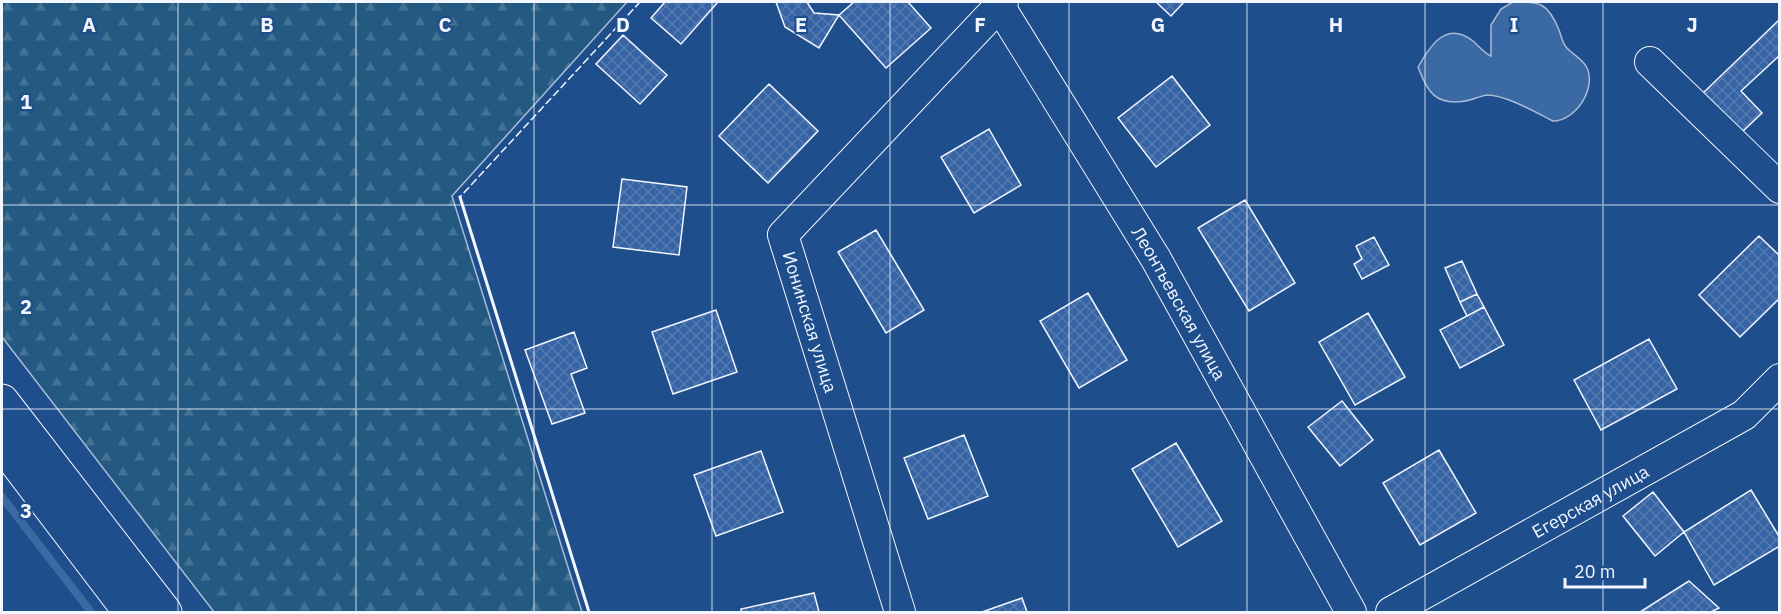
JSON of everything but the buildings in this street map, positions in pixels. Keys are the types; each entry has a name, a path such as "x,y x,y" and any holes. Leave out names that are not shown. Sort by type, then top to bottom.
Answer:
{"main road":[{"path":"2,401 165,612"},
{"path":"2,444 130,612"}],"lane":[{"name":"Ионинская улица","path":"900,612 783,235 999,3"},
{"name":"Леонтьевская улица","path":"999,3 1156,259 1351,612"},
{"path":"1650,62 1779,188"},
{"name":"Егерская улица","path":"1391,612 1744,415 1779,379"}],"green space":[{"path":"2,2 627,2 452,196 582,612 214,612 2,337"}],"shaded area":[{"path":"1513,2 1537,3 1547,9 1565,45 1586,66 1589,74 1587,93 1577,109 1562,119 1553,121 1521,105 1495,96 1487,95 1455,102 1439,99 1429,90 1421,76 1418,67 1434,44 1447,34 1463,35 1491,56 1491,25 1501,9"}],"waterway":[{"path":"2,497 91,612"}],"fence":[{"path":"589,612 460,197 640,2"}],"wall":[{"path":"460,197 589,612"}]}
